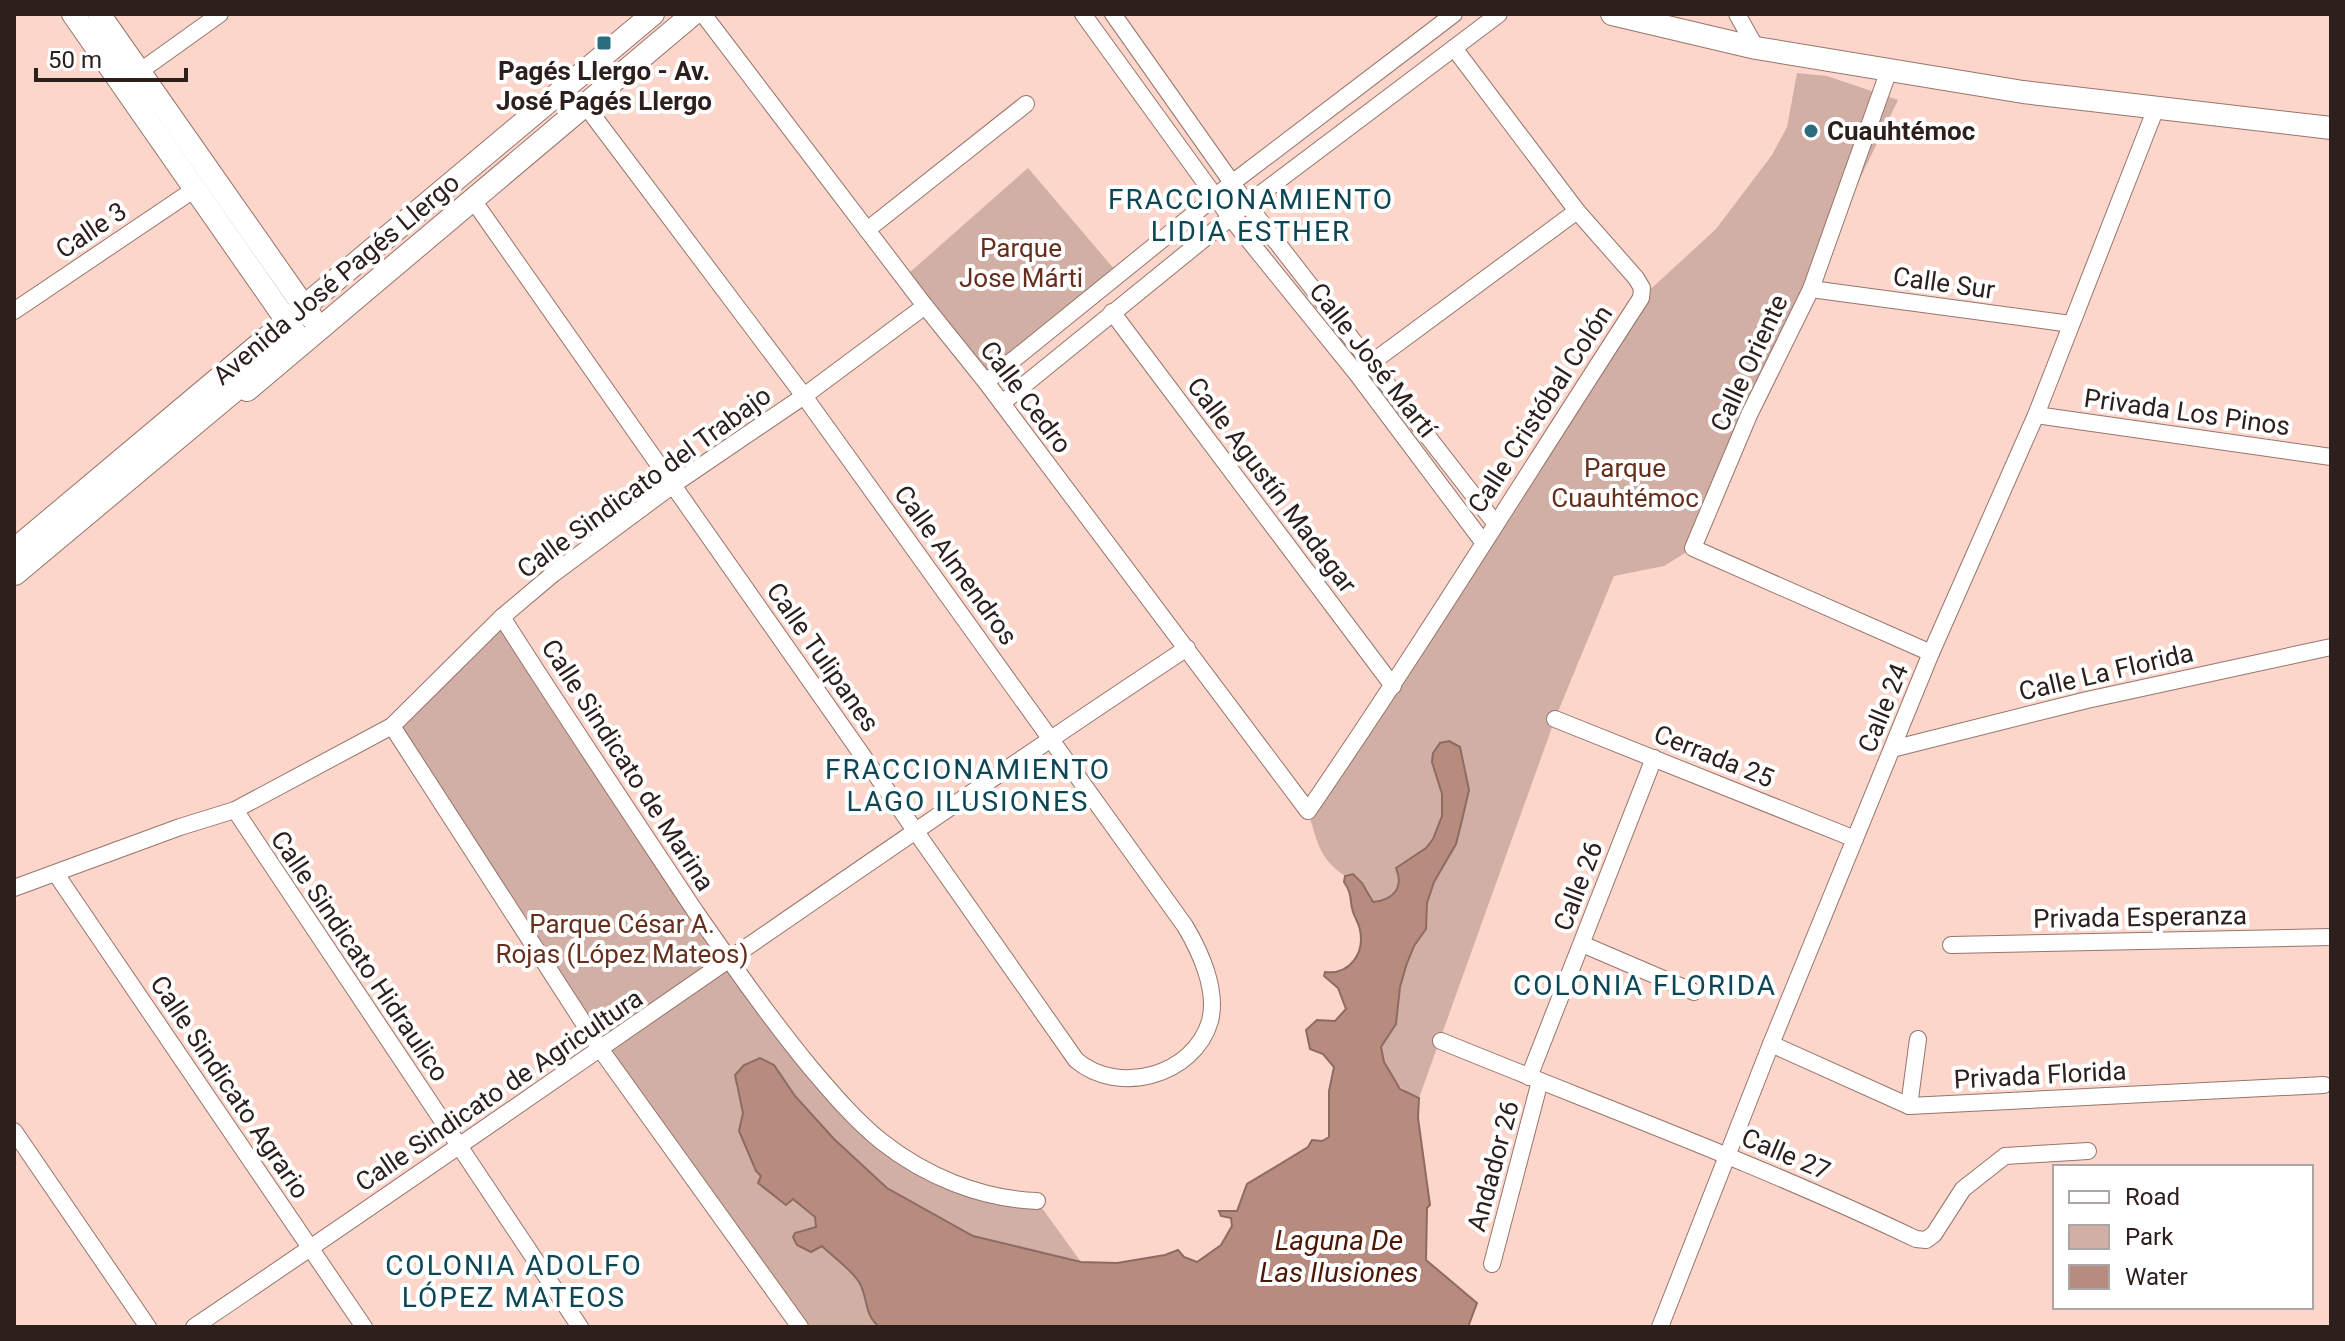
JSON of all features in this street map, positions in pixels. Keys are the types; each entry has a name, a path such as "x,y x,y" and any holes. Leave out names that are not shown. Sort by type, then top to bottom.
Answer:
{"highway":[{"path":"14,571 252,372 303,325"}],"main road":[{"path":"73,14 195,189 303,325"},
{"path":"99,14 303,325"},
{"name":"Avenida José Pagés Llergo","path":"14,586 653,14"},
{"name":"Avenida José Pagés Llergo","path":"14,550 303,325 473,200 693,14"},
{"path":"1612,14 1756,48 2023,92 2331,128"}],"street":[{"path":"139,72 220,14"},
{"name":"Calle Cedro","path":"703,14 1002,403 1308,811"},
{"name":"Calle José Martí","path":"1083,14 1230,217 1357,374 1483,542"},
{"name":"Calle José Martí","path":"1113,14 1247,204 1495,523"},
{"path":"986,382 1232,183 1454,14"},
{"path":"1002,403 1230,217 1499,14"},
{"path":"1737,14 1756,48"},
{"name":"Calle Cristóbal Colón","path":"1308,811 1393,686 1641,298 1642,288 1636,278 1577,211 1454,48"},
{"name":"Calle Oriente","path":"1889,70 1811,289 1749,415 1693,548 1931,653"},
{"path":"867,230 1026,104"},
{"name":"Calle Almendros","path":"585,105 804,396 1185,926 1202,960 1210,995 1210,1020 1197,1043 1170,1068"},
{"name":"Calle 24","path":"1660,1327 1771,1044 1931,653 2036,415 2156,108"},
{"name":"Calle 3","path":"14,311 195,189"},
{"name":"Calle Tulipanes","path":"473,200 1076,1060 1092,1071 1120,1079 1143,1077 1170,1068"},
{"path":"1357,374 1577,211"},
{"name":"Calle Sur","path":"1811,289 2071,324"},
{"name":"Calle Sindicato del Trabajo","path":"14,888 235,810 392,726 502,617 553,574 925,306"},
{"name":"Calle Agustín Madagar","path":"1112,312 1393,686"},
{"name":"Privada Los Pinos","path":"2036,415 2331,457"},
{"name":"Calle Sindicato de Marina","path":"502,617 728,959 816,1074 854,1116 916,1164 959,1185 997,1197 1037,1201"},
{"name":"Calle La Florida","path":"1892,749 2087,700 2331,647"},
{"name":"Calle Sindicato de Agricultura","path":"194,1327 601,1050 915,831 1187,648"},
{"name":"Cerrada 25","path":"1555,719 1855,839"},
{"path":"392,726 601,1050 800,1327"},
{"name":"Calle 26","path":"1534,1079 1654,758"},
{"name":"Calle Sindicato Hidraulico","path":"235,810 580,1327"},
{"name":"Calle Sindicato Agrario","path":"56,874 364,1327"},
{"name":"Privada Esperanza","path":"1951,945 2331,937"},
{"path":"1582,944 1694,992"},
{"path":"1909,1106 1918,1039"},
{"name":"Calle 27","path":"1441,1041 1729,1156 1839,1202 1916,1239 1926,1240 1934,1234 1963,1189 2005,1156 2088,1151"},
{"name":"Privada Florida","path":"1771,1044 1909,1106 2324,1085"},
{"name":"Andador 26","path":"1492,1264 1534,1079"},
{"path":"14,1131 148,1327"}],"green space":[{"name":"Parque Cuauhtémoc","path":"1797,73 1827,76 1898,100 1789,325 1693,548 1664,566 1614,576 1555,719 1419,1098 1392,1078 1381,1047 1396,1024 1406,966 1414,946 1426,929 1427,903 1434,882 1456,844 1469,790 1449,741 1440,743 1435,769 1442,804 1436,832 1429,845 1410,861 1392,893 1373,902 1365,889 1348,874 1345,876 1336,869 1324,855 1308,811 1641,298 1716,229 1772,155 1787,127"},
{"name":"Parque Jose Márti","path":"1028,168 1115,270 990,375 909,273"},
{"name":"Parque César A. Rojas (López Mateos)","path":"502,617 595,761 835,1095 916,1164 1037,1201 1081,1262 986,1241 944,1223 915,1206 887,1187 836,1142 774,1065 736,1086 743,1113 739,1131 815,1217 882,1316 902,1327 800,1327 601,1050 392,726"}],"water":[{"name":"Laguna De Las Ilusiones","path":"1449,741 1460,747 1469,790 1456,844 1434,882 1427,903 1426,929 1414,946 1406,966 1396,1024 1381,1047 1384,1062 1400,1089 1419,1098 1418,1118 1430,1205 1427,1208 1426,1260 1477,1303 1468,1327 880,1327 871,1318 862,1288 851,1272 822,1246 811,1252 797,1245 793,1237 795,1233 816,1227 815,1217 793,1199 786,1205 758,1183 761,1176 739,1131 743,1113 735,1075 744,1065 760,1058 774,1065 795,1096 834,1139 887,1188 973,1236 1081,1262 1117,1263 1178,1250 1184,1257 1197,1262 1221,1245 1232,1226 1231,1218 1221,1216 1219,1211 1237,1211 1247,1184 1308,1147 1312,1140 1322,1141 1329,1137 1329,1091 1334,1067 1323,1054 1310,1049 1306,1030 1317,1020 1335,1021 1346,1009 1338,988 1324,976 1325,972 1348,966 1360,947 1360,930 1344,882 1345,876 1353,874 1373,902 1392,895 1399,881 1396,868 1426,848 1442,816 1442,794 1432,762 1433,753 1440,743"}],"place":[{"name":"Pagés Llergo - Av. José Pagés Llergo","path":"604,43"},
{"name":"Cuauhtémoc","path":"1811,131"}],"district":[{"name":"FRACCIONAMIENTO LIDIA ESTHER","path":"1251,215"},
{"name":"FRACCIONAMIENTO LAGO ILUSIONES","path":"968,785"},
{"name":"COLONIA FLORIDA","path":"1645,985"},
{"name":"COLONIA ADOLFO LÓPEZ MATEOS","path":"514,1281"}]}
